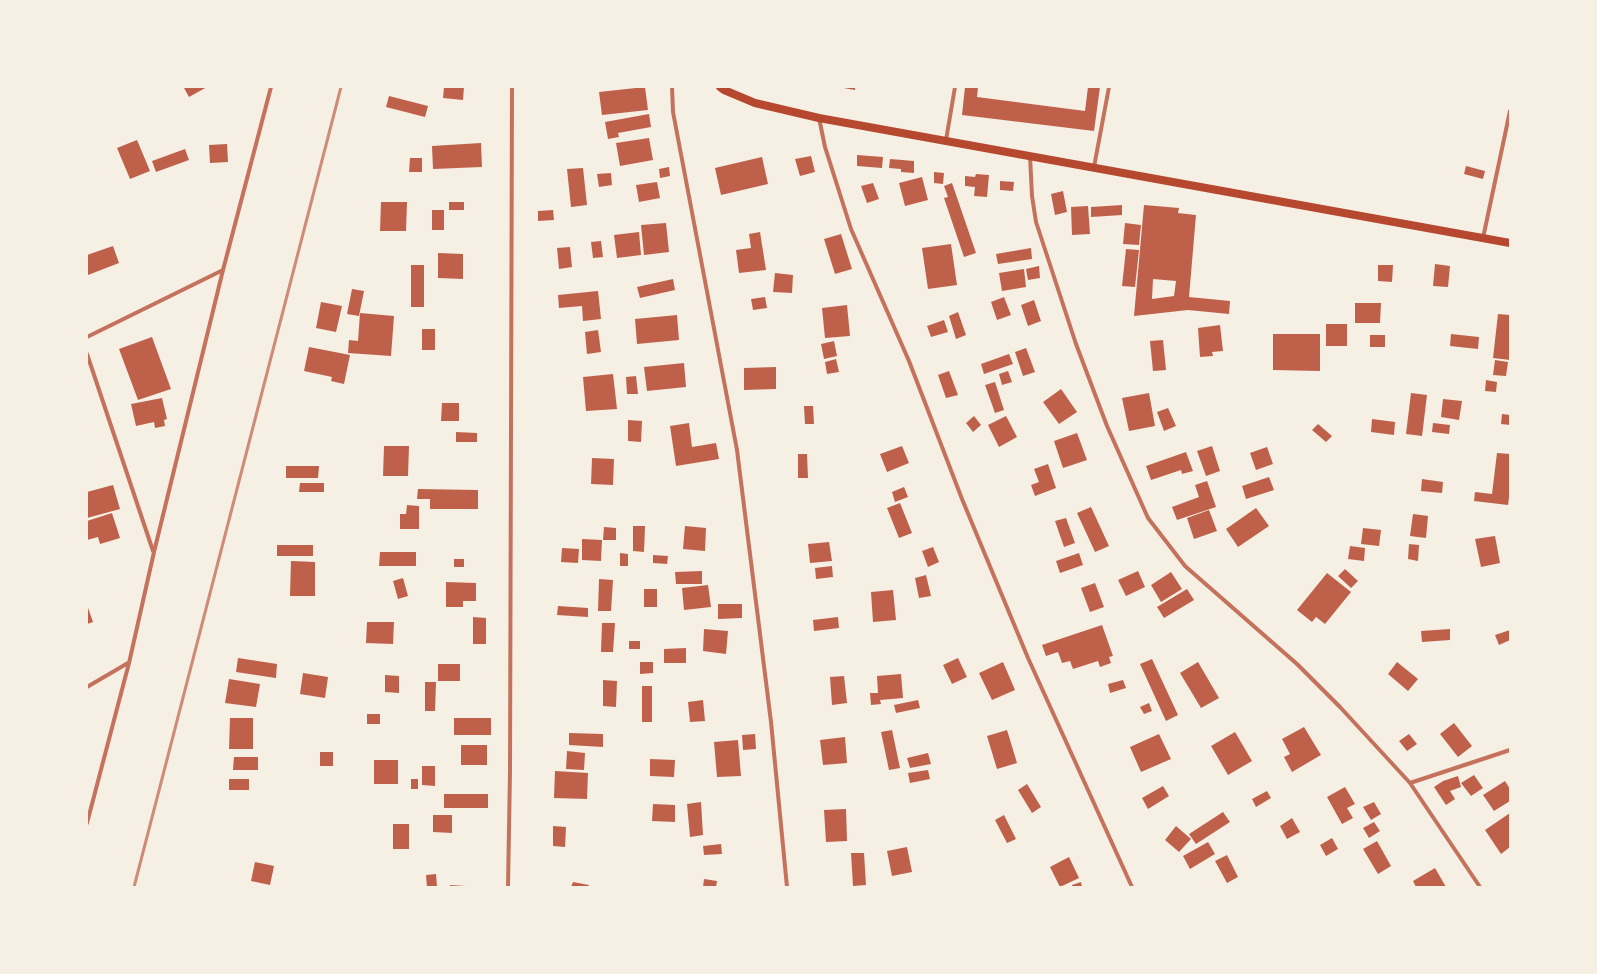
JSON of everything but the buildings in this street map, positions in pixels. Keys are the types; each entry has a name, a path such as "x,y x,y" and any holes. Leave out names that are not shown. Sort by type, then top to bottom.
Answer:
{"main road":[{"path":"720,87 755,103 819,118 1510,243"}],"street":[{"path":"87,823 128,663 223,270 271,87"},
{"path":"508,887 510,771 512,87"},
{"path":"672,87 673,112 737,450 770,715 787,887"},
{"path":"946,140 955,87"},
{"path":"1094,167 1109,87"},
{"path":"1483,238 1510,111"},
{"path":"819,118 825,147 851,229 909,361 962,499 1028,658 1132,887"},
{"path":"1030,156 1032,196 1036,222 1076,344 1107,426 1148,518 1185,566 1297,664 1340,707 1410,783 1480,887"},
{"path":"87,337 223,270"},
{"path":"87,354 154,552"},
{"path":"87,687 128,663"},
{"path":"1410,783 1510,750"}],"railway":[{"path":"134,887 341,87"}]}
